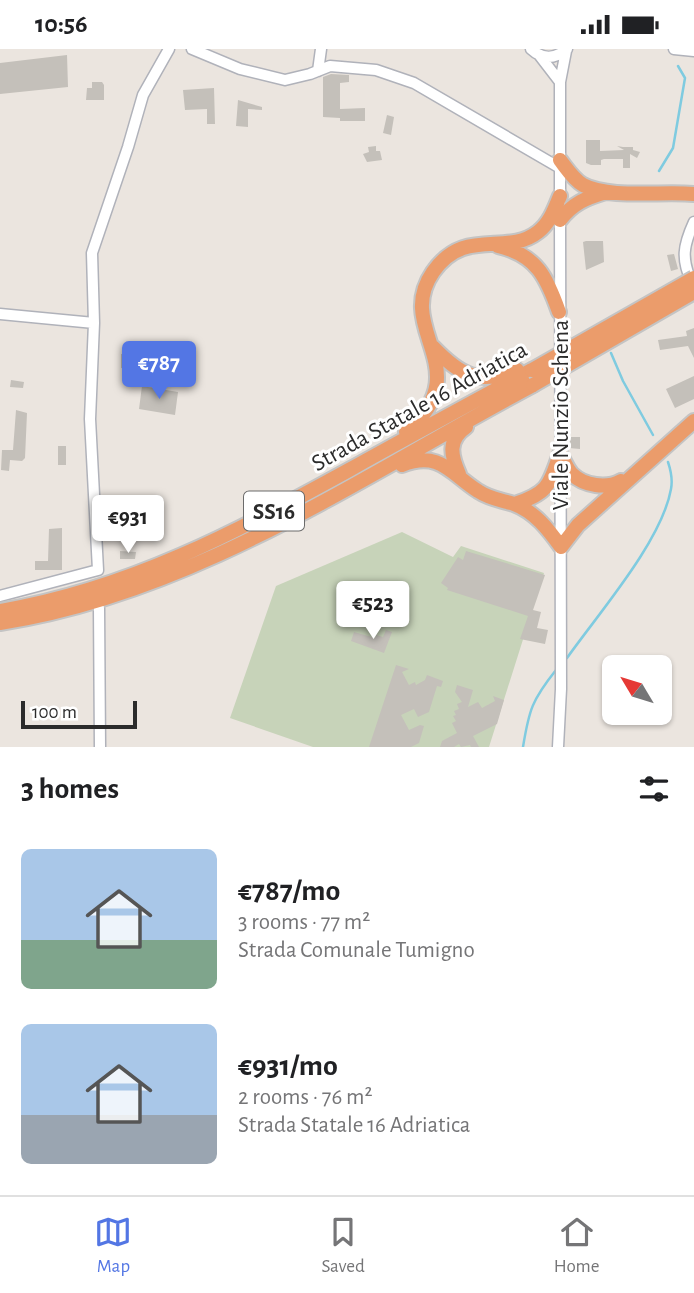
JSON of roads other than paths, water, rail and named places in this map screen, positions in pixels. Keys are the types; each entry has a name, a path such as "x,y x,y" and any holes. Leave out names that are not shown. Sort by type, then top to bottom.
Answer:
{"highway":[{"path":"560,164 583,185 606,192 693,194"},
{"path":"560,220 580,200 606,192"},
{"path":"346,471 408,432 427,413 437,389 438,367 426,334 422,307 425,286 434,270 465,246 523,240 539,232 550,218 560,196"},
{"path":"483,243 509,249 530,260 543,273 559,312"},
{"path":"661,305 694,271"},
{"name":"Strada Statale 16 Adriatica","path":"0,611 52,600 130,577 240,530 661,305 694,278"},
{"name":"Strada Statale 16 Adriatica","path":"0,624 53,614 195,565 338,494 499,403 532,373 579,343 694,290"},
{"path":"661,305 694,298"},
{"path":"432,346 452,367 476,377 532,373"},
{"path":"459,474 452,457 452,444 461,430 499,403"},
{"path":"338,494 414,460 431,461 459,474 486,495 515,505 541,520 561,547 578,525 694,421"},
{"path":"560,454 572,475 588,483 611,486 631,475"},
{"path":"515,505 536,497 549,484 560,454"}],"street":[{"path":"0,596 98,569 90,419 94,323 92,253 143,95 169,49"},
{"path":"192,49 240,69 285,80 330,66 376,70 414,83 560,164"},
{"path":"318,71 321,49"},
{"path":"674,49 694,51"},
{"path":"535,52 556,57 566,50"},
{"name":"Viale Nunzio Schena","path":"558,747 561,689 560,82 566,50"},
{"path":"535,52 560,82"},
{"path":"694,222 685,242 685,266 694,290"},
{"path":"0,314 94,323"},
{"path":"99,608 100,747"}],"waterway":[{"path":"659,171 673,148 685,78 678,66"},
{"path":"611,353 653,435"},
{"path":"567,658 627,577 655,531 671,489 668,462"},
{"path":"523,747 533,706 556,670"}]}
